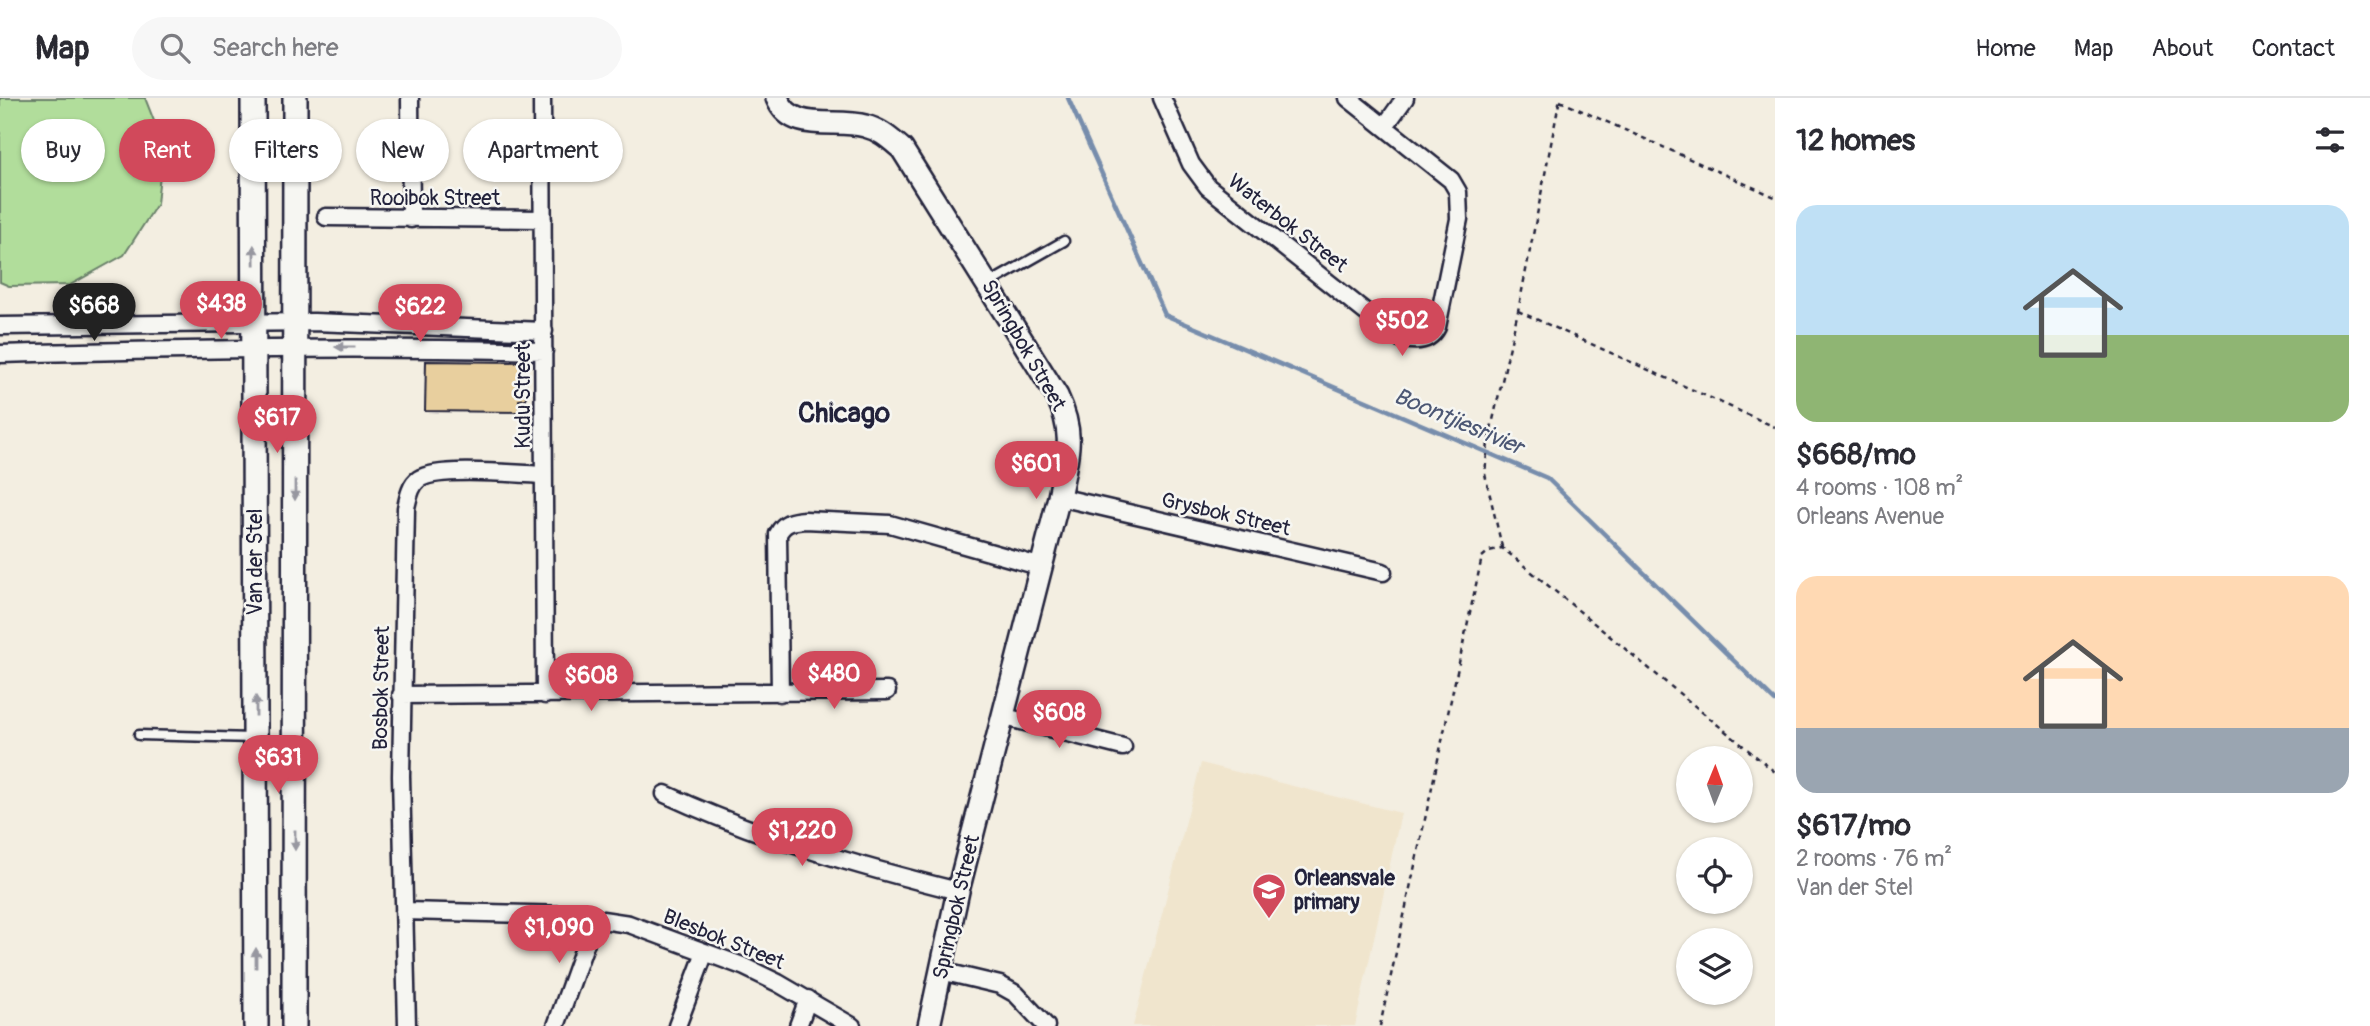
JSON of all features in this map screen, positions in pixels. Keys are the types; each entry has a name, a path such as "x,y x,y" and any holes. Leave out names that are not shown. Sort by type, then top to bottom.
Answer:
{"main road":[{"name":"Van der Stel","path":"253,98 256,1026"},
{"name":"Van der Stel","path":"294,1026 295,98"}],"street":[{"path":"410,98 411,219"},
{"name":"Kudu Street","path":"541,98 545,695"},
{"name":"Springbok Street","path":"777,98 789,115 808,122 863,125 885,134 902,149 988,284 1065,413 1069,429 1069,447 1059,497 1005,717 958,891 929,1026"},
{"name":"Waterbok Street","path":"1162,98 1191,164 1208,187 1397,337 1417,341 1433,334 1437,327 1459,219 1458,192 1451,180 1348,98"},
{"path":"1385,126 1405,98"},
{"name":"Rooibok Street","path":"326,217 543,219"},
{"path":"0,326 295,322 544,331"},
{"path":"0,354 255,347 544,351"},
{"name":"Bosbok Street","path":"407,1026 401,695 406,509 410,492 418,480 436,474 543,475"},
{"name":"Grysbok Street","path":"1059,497 1383,572"},
{"path":"780,693 778,534 782,526 791,522 890,524 931,533 1042,567"},
{"path":"401,695 887,691"},
{"path":"1005,717 1123,747"},
{"path":"665,794 722,821 814,853 958,891"},
{"name":"Blesbok Street","path":"404,911 595,917 629,924 745,967 808,999 852,1026"},
{"path":"556,1026 595,917"},
{"path":"677,1026 705,952"},
{"path":"941,971 1000,985 1016,994 1046,1026"},
{"path":"798,1026 808,999"}],"lane":[{"path":"988,284 1064,241"},
{"path":"139,735 256,738"}],"path":[{"path":"1775,197 1560,99 1518,311 1488,442 1485,474 1502,548 1775,772"},
{"path":"1518,311 1775,427"},
{"path":"1380,1026 1482,557 1489,551 1502,548"}],"shaded area":[{"name":"Orleansvale primary","path":"1201,763 1401,813 1355,1026 1133,1026"}],"green space":[{"path":"0,98 145,98 153,119 119,119 119,182 159,182 157,204 124,255 70,285 9,286 0,282"}],"building":[{"path":"426,361 525,362 526,399 519,400 520,412 425,411"}],"waterway":[{"name":"Boontjiesrivier","path":"1068,98 1165,315 1547,478 1775,701"}],"place":[{"name":"Orleansvale primary","path":"1269,920"}],"district":[{"name":"Chicago","path":"844,412"}]}
